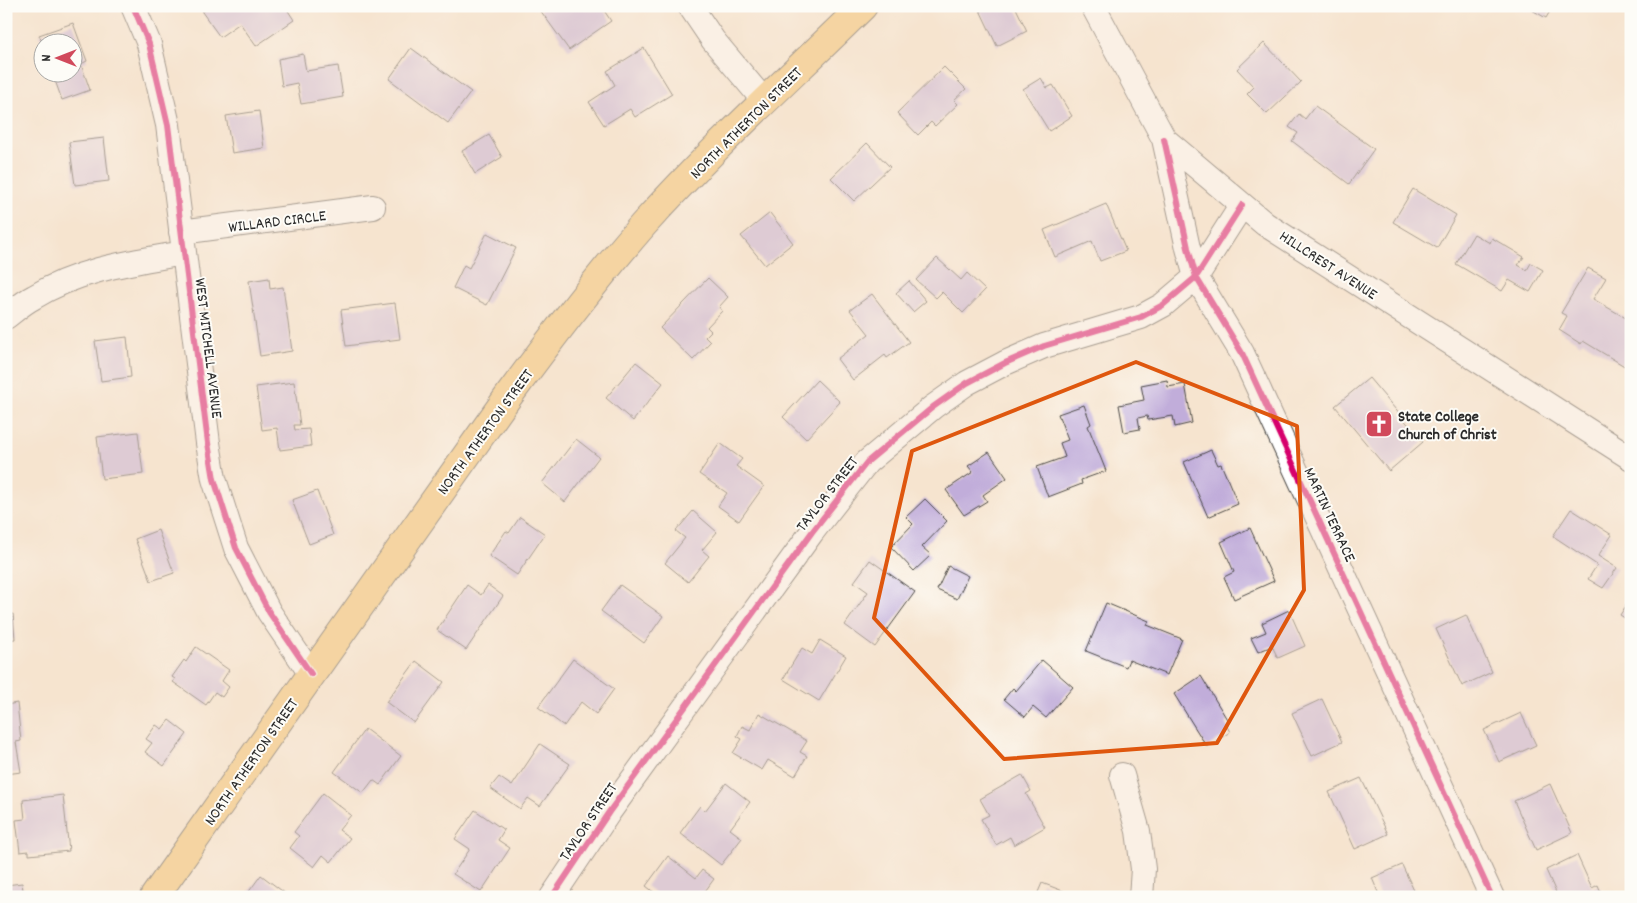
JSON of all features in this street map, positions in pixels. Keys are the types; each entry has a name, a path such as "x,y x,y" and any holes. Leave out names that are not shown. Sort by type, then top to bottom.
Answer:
{"main road":[{"name":"NORTH ATHERTON STREET","path":"154,897 555,333 643,226 721,143 863,6"}],"street":[{"name":"WEST MITCHELL AVENUE","path":"133,6 148,44 168,125 214,479 236,548 269,612 311,674"},
{"path":"690,6 713,40 765,102"},
{"name":"HILLCREST AVENUE","path":"1093,6 1164,139 1242,205 1265,224 1631,458"},
{"name":"MARTIN TERRACE","path":"1164,139 1196,276 1242,353 1492,897"},
{"name":"TAYLOR STREET","path":"552,897 609,812 765,596 867,462 933,407 967,384 1005,363 1044,346 1141,316 1163,306 1196,276 1242,205"},
{"name":"WILLARD CIRCLE","path":"6,317 34,296 77,277 128,262 183,242 373,207"},
{"path":"1122,775 1138,831 1143,869 1141,897"}],"highlighted area":[{"path":"1136,362 1297,426 1304,590 1217,743 1004,759 874,618 912,451"}],"building":[{"path":"211,6 285,6 294,20 256,46 240,23 220,37 202,12"},
{"path":"545,6 563,6 565,9 569,6 601,6 611,21 569,50 540,10"},
{"path":"978,6 1015,6 1027,31 997,46"},
{"path":"1525,6 1553,6 1546,18"},
{"path":"73,23 76,32 48,32"},
{"path":"1264,43 1301,82 1267,114 1247,94 1254,87 1237,69"},
{"path":"82,47 87,61 82,64"},
{"path":"411,48 471,92 448,123 389,79"},
{"path":"644,48 672,94 635,117 630,109 604,125 589,102 615,85 607,71"},
{"path":"303,54 306,71 338,66 343,97 301,104 297,83 282,86 278,59"},
{"path":"82,67 90,90 62,100 56,82 82,82"},
{"path":"944,67 966,89 954,100 958,104 935,126 931,122 918,135 897,113"},
{"path":"1041,78 1047,88 1053,85 1072,116 1049,131 1023,89"},
{"path":"1315,106 1374,149 1349,184 1292,141 1298,133 1289,127 1299,114 1305,119"},
{"path":"259,111 264,148 232,153 226,116"},
{"path":"489,135 502,157 475,174 462,151"},
{"path":"104,138 109,181 75,185 69,142"},
{"path":"867,143 890,167 854,201 831,178"},
{"path":"1413,189 1456,215 1437,248 1393,222"},
{"path":"1106,204 1126,251 1100,261 1092,241 1055,257 1044,230"},
{"path":"770,213 793,243 765,265 741,236"},
{"path":"487,233 516,248 487,305 453,288 464,265 469,268"},
{"path":"1474,234 1490,243 1492,238 1524,257 1518,265 1527,270 1531,263 1543,270 1530,292 1509,280 1502,291 1456,264"},
{"path":"937,258 961,280 967,273 985,290 963,313 942,292 936,298 916,280"},
{"path":"1588,268 1606,278 1593,299 1631,321 1631,359 1626,367 1583,341 1581,344 1559,330 1567,316 1561,313"},
{"path":"269,278 270,289 283,287 292,351 260,356 249,281"},
{"path":"708,278 728,297 719,307 722,311 707,327 711,331 705,337 710,342 693,360 660,328"},
{"path":"909,281 926,301 913,312 896,293"},
{"path":"872,294 909,342 887,358 885,355 853,380 837,359 869,334 850,310"},
{"path":"395,303 400,339 346,346 341,310"},
{"path":"127,337 131,377 101,381 95,341"},
{"path":"636,362 663,383 633,421 606,398"},
{"name":"State College Church of Christ","path":"1369,378 1423,442 1389,471 1335,406"},
{"path":"817,380 840,402 806,439 783,417"},
{"path":"1167,380 1168,387 1185,384 1192,423 1175,427 1173,416 1148,420 1147,416 1138,418 1140,429 1124,432 1119,405 1144,400 1141,385"},
{"path":"294,382 300,425 294,425 295,430 309,429 311,446 280,450 277,428 262,430 256,387"},
{"path":"1084,405 1091,424 1088,426 1106,471 1081,480 1082,484 1048,497 1037,467 1065,457 1060,443 1068,440 1058,414"},
{"path":"138,432 143,474 102,479 97,437"},
{"path":"576,439 599,457 565,502 542,483"},
{"path":"720,443 742,459 736,466 764,486 739,521 718,506 727,493 699,474"},
{"path":"1211,450 1218,465 1221,464 1238,504 1208,517 1184,462"},
{"path":"989,452 1007,478 983,495 987,501 964,515 946,490 973,472 968,466"},
{"path":"317,491 333,535 309,544 292,500"},
{"path":"925,499 947,521 922,547 931,555 914,571 891,547 913,524 906,517"},
{"path":"1571,509 1612,535 1598,556 1617,568 1603,588 1588,579 1597,565 1553,536"},
{"path":"693,511 717,532 702,550 709,556 688,582 665,563 685,538 676,531"},
{"path":"520,517 545,534 517,575 489,556 506,531 509,533"},
{"path":"1250,528 1274,581 1234,599 1224,577 1234,572 1221,542"},
{"path":"158,530 174,573 151,581 135,539"},
{"path":"870,560 915,592 875,647 845,625 868,592 854,582"},
{"path":"948,566 968,576 957,599 937,590"},
{"path":"467,585 481,595 488,585 503,596 466,650 437,630"},
{"path":"620,585 663,616 644,643 601,611"},
{"path":"1631,598 1631,622 1620,615"},
{"path":"1106,603 1149,621 1147,625 1182,639 1167,675 1129,660 1126,667 1086,651"},
{"path":"1289,610 1305,646 1278,658 1272,646 1258,652 1251,638 1266,632 1262,623"},
{"path":"13,614 15,639 6,640 6,615"},
{"path":"1466,615 1492,672 1462,686 1436,629"},
{"path":"820,640 846,656 819,701 783,679 802,648 812,654"},
{"path":"196,647 229,670 222,681 229,687 222,697 215,692 206,705 173,682 175,679 172,677 184,660 186,662"},
{"path":"573,659 614,689 596,714 581,702 564,726 538,707"},
{"path":"1042,660 1073,687 1046,718 1033,707 1025,717 1004,699 1013,688 1016,691"},
{"path":"416,661 444,682 414,723 386,702"},
{"path":"1201,676 1228,721 1225,723 1230,732 1207,747 1174,694"},
{"path":"1322,699 1342,742 1312,756 1292,713"},
{"path":"17,703 21,741 16,742 21,772 6,774 6,705"},
{"path":"759,713 807,741 800,752 807,756 795,776 768,760 762,770 733,753 742,739 737,736 742,726 750,730"},
{"path":"1521,713 1536,745 1499,762 1484,730"},
{"path":"169,720 187,734 164,766 145,752 152,743 146,739 156,725 162,729"},
{"path":"365,729 401,756 380,785 373,780 363,793 334,772"},
{"path":"540,744 570,764 540,806 528,798 520,809 490,788 499,777 512,786"},
{"path":"1022,775 1031,791 1026,794 1045,827 1014,845 1010,837 996,845 981,819 989,815 980,799"},
{"path":"1361,778 1388,834 1355,849 1329,792"},
{"path":"726,783 750,802 730,829 742,838 721,865 680,833 700,806 705,811"},
{"path":"1550,784 1572,833 1536,850 1514,801"},
{"path":"323,793 351,815 339,830 350,838 331,862 323,855 314,867 290,848 299,836 294,832"},
{"path":"63,795 69,851 29,855 29,851 20,852 16,820 25,819 23,800"},
{"path":"475,810 504,830 498,840 510,848 481,892 453,874 470,849 455,839"},
{"path":"1577,855 1592,888 1598,885 1603,897 1558,897 1546,870"},
{"path":"668,856 696,878 702,870 714,879 703,894 706,897 660,897 646,886"},
{"path":"1402,865 1417,897 1380,897 1372,878"},
{"path":"261,875 290,897 245,897"},
{"path":"22,883 24,897 6,897 6,885"},
{"path":"1042,883 1071,894 1070,897 1036,897"}],"cycle path":[{"path":"133,6 149,44 168,125 214,479 236,548 269,612 311,674"},
{"path":"1164,139 1196,277 1242,353 1492,897"},
{"path":"552,897 609,812 812,532 867,462 933,407 967,383 1005,363 1044,346 1141,317 1163,305 1196,277 1242,205"}],"place":[{"name":"State College Church of Christ","path":"1379,424"}]}
